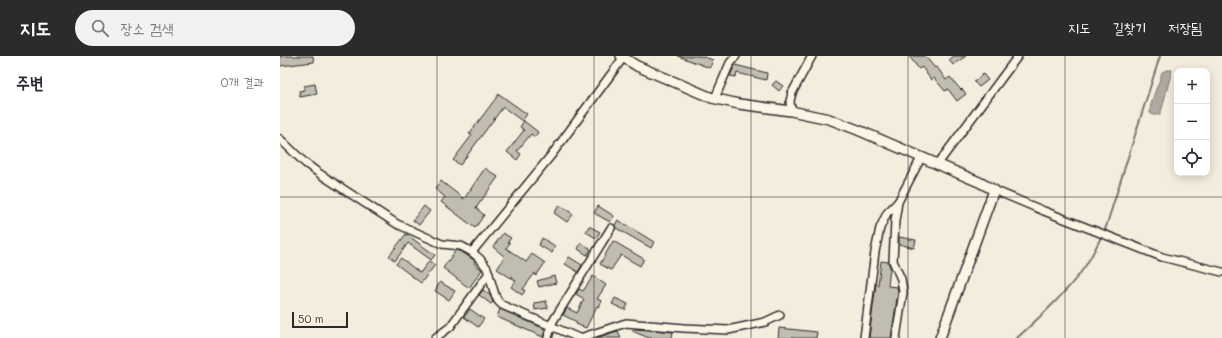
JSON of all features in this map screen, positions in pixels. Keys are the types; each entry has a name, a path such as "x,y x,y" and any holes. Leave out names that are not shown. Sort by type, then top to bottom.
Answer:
{"main road":[{"path":"622,57 637,66 715,98 739,104 829,118 936,165 979,182 994,190 940,338"}],"street":[{"path":"715,98 730,63 736,56"},
{"path":"791,111 790,100 792,93 812,56"},
{"path":"936,165 1018,56"},
{"path":"472,252 553,153 622,57"},
{"path":"280,139 297,156 320,174 396,224 442,244 461,246 472,252 487,268 495,295 502,305 579,338 626,323 728,330 765,322 780,315"},
{"path":"864,338 875,252 880,228 887,213 898,202 921,158"},
{"path":"994,190 1162,257 1222,272"},
{"path":"896,338 903,292 901,279 893,261 895,221 898,202"},
{"path":"548,338 550,326 610,228"},
{"path":"435,338 450,327 489,273"}],"shaded area":[{"path":"1172,70 1162,109 1159,115 1153,115 1150,113 1150,108 1153,97 1162,72"}],"building":[{"path":"280,56 313,56 314,62 280,66"},
{"path":"678,56 701,56 713,60 710,68"},
{"path":"909,56 925,56 935,68 937,67 946,80 950,77 966,94 957,101 948,89 945,91 934,78 931,80 922,67 919,69"},
{"path":"954,56 966,56 953,65 949,60"},
{"path":"735,65 767,73 766,80 737,73 736,77 730,76"},
{"path":"983,74 988,80 979,87 974,82"},
{"path":"776,81 783,86 779,91 772,85"},
{"path":"315,84 317,94 300,97 299,91 304,90 304,86"},
{"path":"499,94 527,114 522,121 503,107 460,165 453,160 472,135 469,134"},
{"path":"524,121 538,132 535,137 531,134 517,151 521,154 517,160 507,152 524,130 520,127"},
{"path":"485,168 498,177 476,208 484,215 475,228 441,202 445,197 435,189 441,181 464,199"},
{"path":"560,205 573,214 567,222 554,213"},
{"path":"424,206 430,211 419,225 413,220"},
{"path":"598,206 614,216 610,222 594,213"},
{"path":"618,220 654,242 651,248 616,228 615,225"},
{"path":"589,226 600,232 596,238 586,232"},
{"path":"503,233 511,238 508,242 510,243 506,248 526,262 532,254 545,263 536,276 535,273 523,289 525,291 522,295 511,287 516,281 512,278 513,276 511,278 497,269 505,257 493,247"},
{"path":"406,234 435,255 431,260 408,243 395,261 389,256"},
{"path":"899,237 916,240 914,248 899,244"},
{"path":"542,238 555,246 552,253 539,245"},
{"path":"613,241 644,259 640,266 621,255 611,270 600,264"},
{"path":"581,243 591,249 587,255 578,249"},
{"path":"456,250 475,261 474,263 482,270 469,288 443,268"},
{"path":"569,257 582,265 578,272 565,264"},
{"path":"401,258 420,273 429,261 435,265 421,283 396,264"},
{"path":"881,261 888,262 890,267 888,286 897,287 898,292 891,338 869,338 876,284 878,285"},
{"path":"554,276 556,283 539,287 537,281"},
{"path":"593,276 606,285 597,299 602,301 599,307 597,306 586,328 576,324 577,322 563,315 567,308 577,313 584,299 576,294 579,289 583,291"},
{"path":"440,282 455,291 449,300 435,291"},
{"path":"483,290 490,295 493,302 491,304 479,295"},
{"path":"615,298 628,304 625,310 612,304"},
{"path":"546,301 548,308 535,310 534,303"},
{"path":"470,309 484,319 478,327 464,317"},
{"path":"500,309 545,329 543,337 497,317"},
{"path":"779,328 817,332 816,338 778,338"},
{"path":"634,329 673,332 672,338 649,338 632,331"},
{"path":"618,331 621,338 596,338"}],"waterway":[{"path":"1017,338 1069,287 1084,268 1096,248 1106,227 1160,56"}]}
